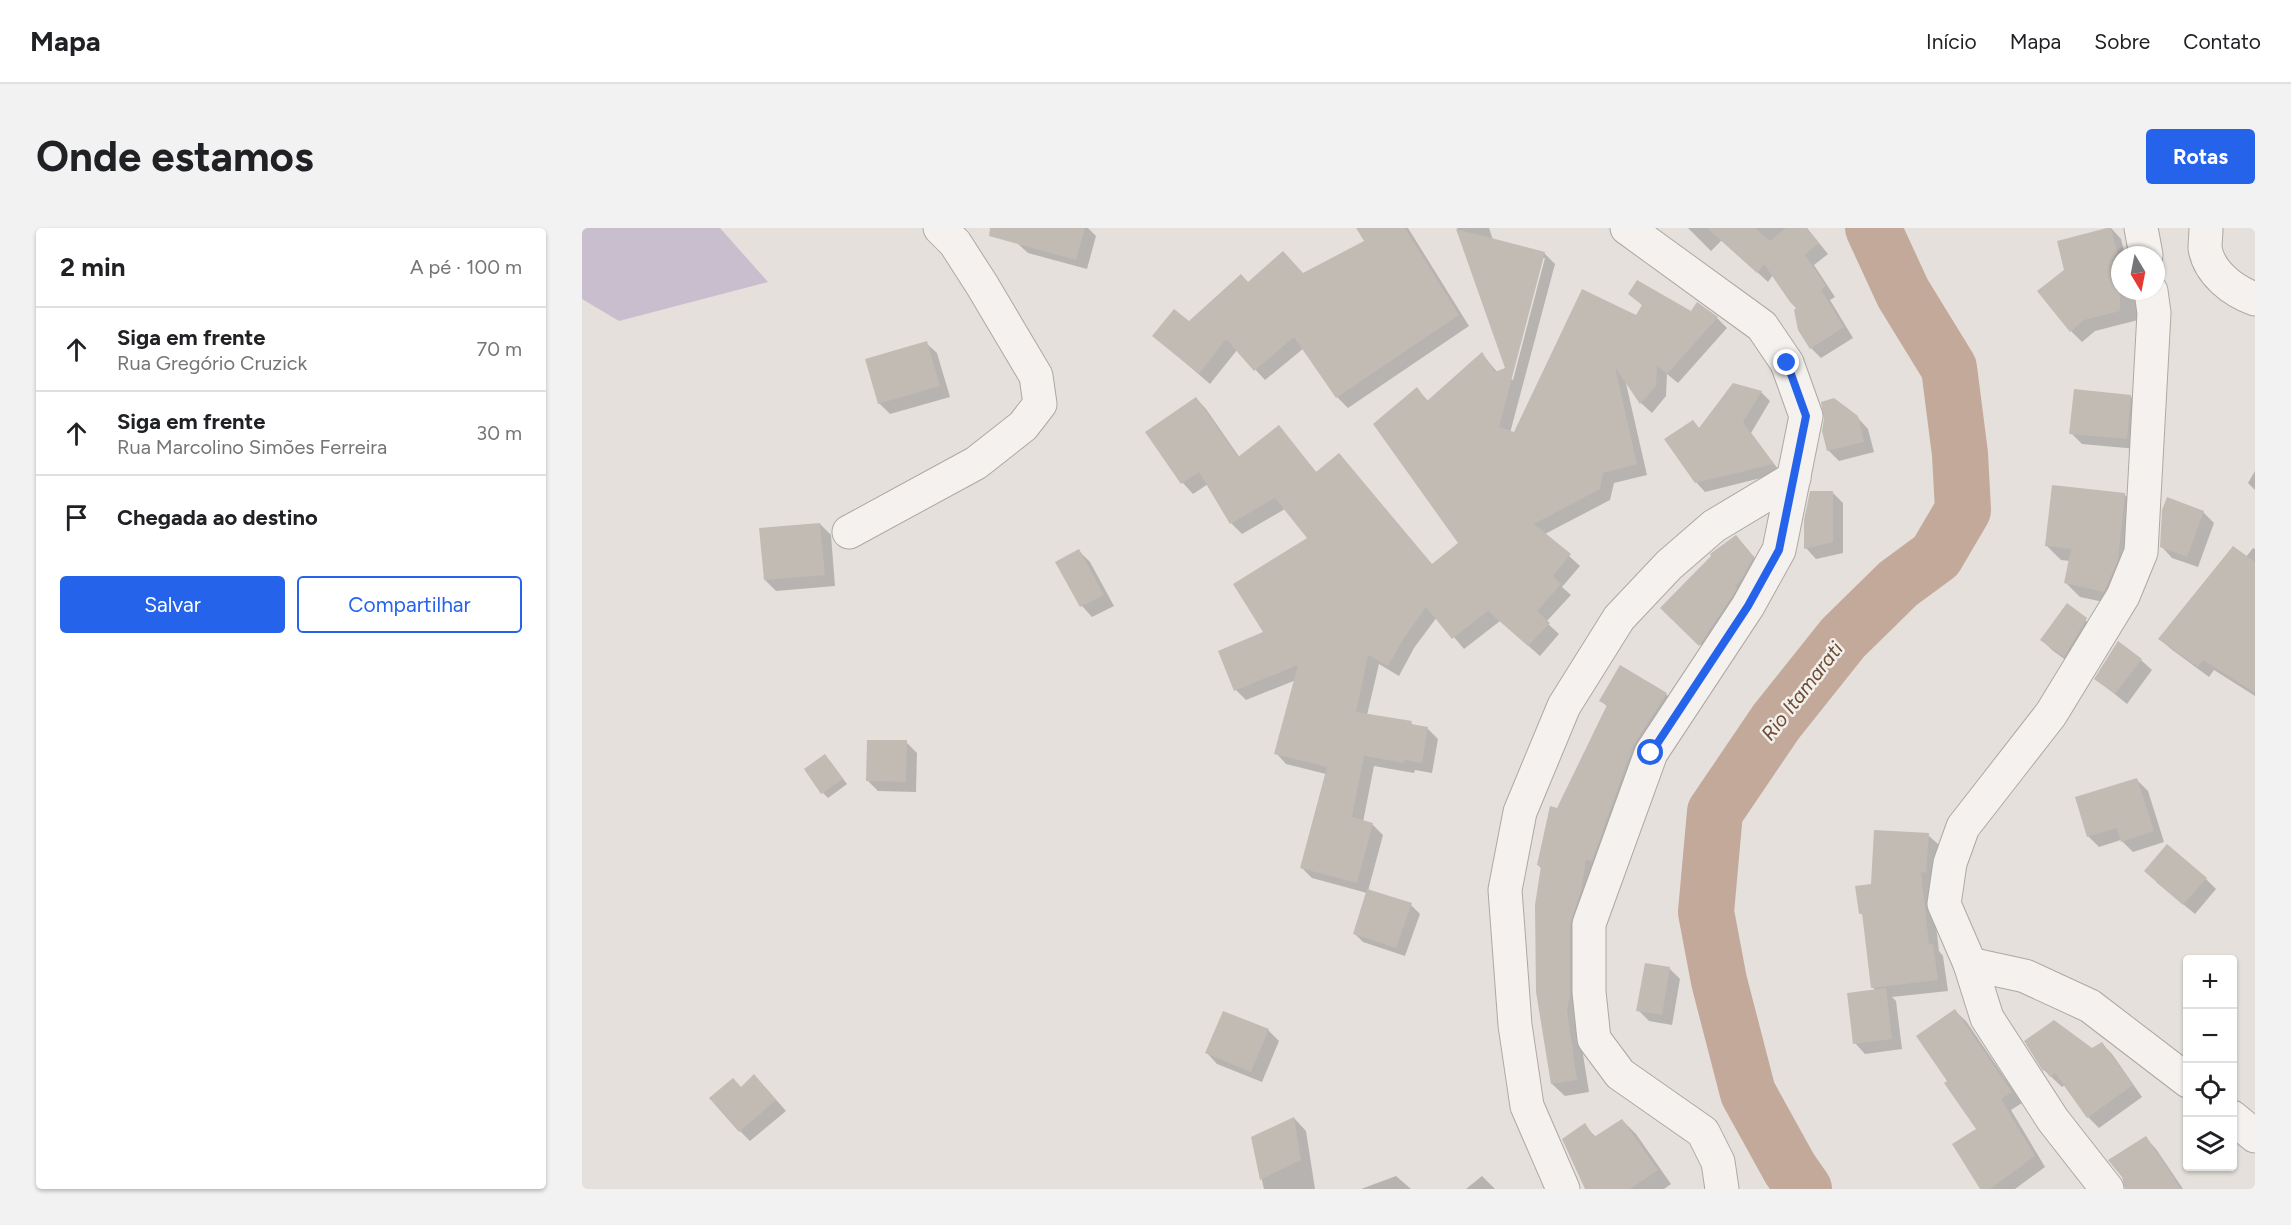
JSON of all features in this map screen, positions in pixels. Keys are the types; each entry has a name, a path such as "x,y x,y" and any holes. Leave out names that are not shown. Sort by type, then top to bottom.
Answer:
{"street":[{"path":"849,531 976,463 1023,426 1040,404 1036,376 955,243 940,228"},
{"path":"1627,228 1762,326 1787,363 1806,416 1779,550 1748,606 1651,753 1589,924 1589,992 1594,1039 1620,1074 1703,1132 1718,1162 1722,1189"},
{"path":"2141,228 2144,246"},
{"path":"2206,228 2205,249 2216,272 2238,292 2255,299"},
{"path":"2107,1189 2053,1120 1987,1018 1970,964 1944,904 1950,863 1963,826 2051,714 2123,596 2141,552 2154,313 2152,300"},
{"path":"1563,1189 1527,1106 1515,1025 1505,890 1521,812 1564,706 1619,618 1669,565 1714,526 1794,478"},
{"path":"1970,964 2025,976 2090,1006 2183,1078"},
{"path":"2237,1121 2255,1136"}],"shaded area":[{"path":"582,228 720,228 768,282 619,321 582,299"}],"building":[{"path":"990,228 1085,228 1076,260 989,236"},
{"path":"1356,228 1405,228 1459,315 1336,398 1294,337 1254,371 1226,339 1199,374 1152,336 1174,309 1189,321 1241,274 1248,282 1283,251 1303,273 1364,241"},
{"path":"1707,228 1755,228 1770,241 1786,228 1807,228 1819,243 1805,255 1826,286 1821,290 1844,327 1810,349 1798,330 1794,310 1796,308 1764,264 1757,273"},
{"path":"2111,228 2116,246 2111,246 2111,300 2120,300 2120,311 2084,320 2070,332 2037,291 2064,270 2057,241"},
{"path":"1456,229 1545,252 1499,427 1514,432 1582,289 1636,315 1642,305 1628,294 1637,280 1691,311 1697,302 1718,317 1667,374 1657,366 1656,386 1640,404 1615,367 1637,464 1603,473 1600,489 1534,524 1571,554 1553,576 1561,584 1537,611 1550,623 1528,646 1488,611 1452,639 1426,607 1388,666 1368,655 1356,712 1412,721 1411,724 1428,727 1422,763 1405,760 1404,763 1364,756 1352,817 1373,823 1357,883 1300,868 1327,767 1274,754 1298,665 1234,691 1218,651 1263,632 1233,584 1307,538 1275,498 1230,524 1199,472 1181,484 1145,432 1196,397 1238,457 1279,425 1316,472 1339,453 1432,564 1458,543 1373,424 1417,387 1427,401 1482,352 1495,372 1505,368"},
{"path":"927,341 940,386 878,404 865,359"},
{"path":"1733,383 1762,391 1743,422 1774,464 1695,483 1664,439 1693,420 1699,428"},
{"path":"2074,389 2131,395 2127,439 2069,434"},
{"path":"1834,398 1858,416 1864,442 1827,451 1822,431 1824,419 1821,402"},
{"path":"2052,485 2125,493 2118,560 2104,592 2064,583 2071,549 2045,546"},
{"path":"1810,491 1833,491 1833,542 1804,549 1804,520"},
{"path":"2167,497 2204,511 2187,557 2160,547 2162,510"},
{"path":"820,523 825,575 764,580 759,528"},
{"path":"1736,535 1754,557 1735,586 1737,588 1699,646 1660,608 1711,556 1710,554"},
{"path":"2233,546 2255,562 2255,693 2203,660 2198,667 2158,639"},
{"path":"1079,549 1104,595 1080,607 1055,562"},
{"path":"2067,603 2087,618 2064,657 2040,640"},
{"path":"2118,641 2142,659 2115,694 2094,679"},
{"path":"1620,665 1667,693 1633,746 1592,861 1586,860 1581,891 1570,924 1570,995 1567,1010 1577,1080 1551,1084 1536,992 1535,905 1541,866 1537,865 1550,806 1557,808 1607,705 1599,701"},
{"path":"867,740 907,740 906,782 866,781"},
{"path":"825,754 843,779 821,794 804,769"},
{"path":"2137,778 2154,831 2121,842 2117,828 2087,837 2075,797"},
{"path":"1874,830 1929,833 1926,873 1921,872 1929,944 1933,944 1938,980 1871,988 1862,913 1859,914 1855,886 1871,884"},
{"path":"2167,844 2207,878 2183,905 2144,871"},
{"path":"1367,889 1412,903 1396,948 1353,934"},
{"path":"1645,963 1670,967 1662,1015 1636,1011"},
{"path":"1886,988 1892,1039 1853,1044 1847,993"},
{"path":"1955,1009 2012,1092 2001,1099 2035,1156 1990,1189 1980,1189 1952,1144 1976,1129 1944,1083 1947,1081 1916,1036"},
{"path":"1223,1011 1269,1029 1251,1072 1205,1053"},
{"path":"2054,1020 2092,1048 2102,1042 2133,1085 2087,1118 2055,1073 2050,1077 2045,1069 2043,1071 2024,1041"},
{"path":"754,1074 776,1100 739,1132 709,1098 733,1078 741,1087"},
{"path":"1294,1117 1301,1160 1260,1180 1251,1137"},
{"path":"1622,1119 1658,1170 1630,1189 1585,1189 1562,1139 1585,1123 1594,1137"},
{"path":"2146,1136 2181,1189 2125,1189 2122,1177 2108,1160"}],"waterway":[{"name":"Rio Itamarati","path":"1804,1189 1790,1169 1748,1093 1719,981 1706,912 1715,812 1776,722 1843,638 1898,584 1936,556 1963,510 1960,454 1949,368 1903,293 1873,228"}],"route":[{"path":"1651,753 1748,606 1779,550 1806,416 1787,363"}]}
